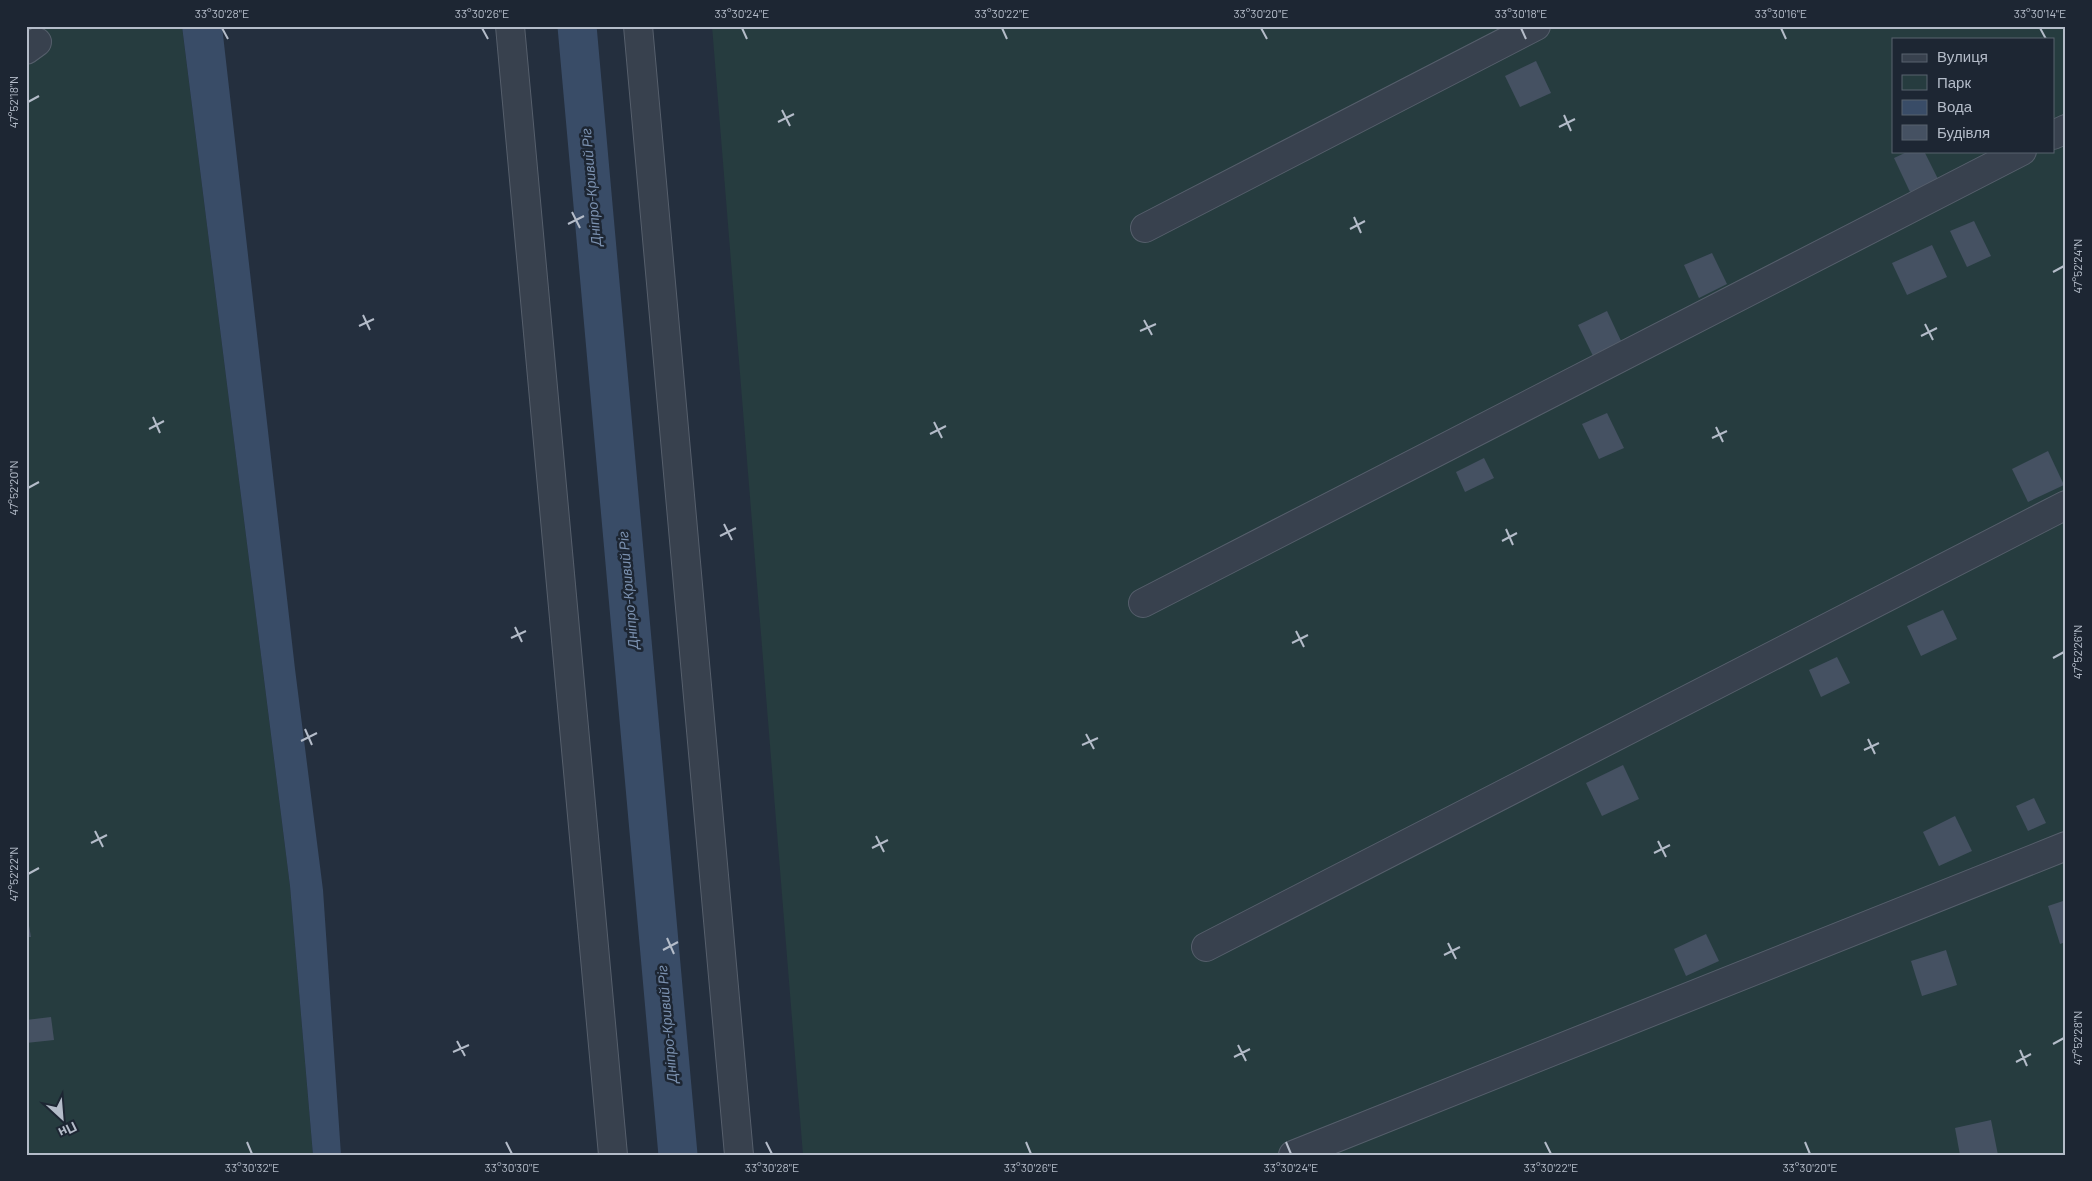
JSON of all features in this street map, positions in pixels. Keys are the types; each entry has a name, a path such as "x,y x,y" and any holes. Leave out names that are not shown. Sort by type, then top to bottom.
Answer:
{"street":[{"path":"510,26 613,1155"},
{"path":"638,26 739,1155"},
{"path":"1145,228 1536,26"},
{"path":"2054,135 2066,129"},
{"path":"1142,603 2020,152"},
{"path":"1206,947 2066,505"},
{"path":"1293,1155 2066,846"}],"green space":[{"path":"26,26 182,26 290,886 313,1155 26,1155"},
{"path":"712,26 2066,26 2066,1155 803,1155"}],"water":[{"path":"182,26 222,26 295,669 323,890 341,1155 313,1155 290,886"}],"building":[{"path":"1536,61 1551,93 1520,107 1505,76"},
{"path":"1907,152 1924,152 1938,179 1910,192 1894,158"},
{"path":"1974,221 1991,256 1967,267 1950,231"},
{"path":"1932,245 1947,277 1907,295 1892,263"},
{"path":"1712,253 1727,284 1699,298 1684,265"},
{"path":"1607,311 1622,343 1593,356 1578,325"},
{"path":"1607,413 1624,448 1599,459 1582,424"},
{"path":"2048,451 2064,485 2028,502 2012,469"},
{"path":"1484,458 1494,478 1465,492 1456,472"},
{"path":"1943,610 1957,639 1921,656 1907,626"},
{"path":"1837,657 1850,683 1821,697 1809,670"},
{"path":"1623,765 1639,799 1602,816 1586,783"},
{"path":"2034,798 2046,823 2028,831 2016,806"},
{"path":"1955,816 1972,851 1939,866 1923,832"},
{"path":"2066,900 2066,942 2060,944 2048,906"},
{"path":"26,908 31,937 26,937"},
{"path":"1706,934 1719,961 1686,976 1674,949"},
{"path":"1946,950 1957,985 1922,996 1911,961"},
{"path":"51,1017 54,1040 26,1043 26,1020"},
{"path":"1991,1120 1998,1155 1960,1155 1955,1128"}],"waterway":[{"name":"Дніпро-Кривий Ріг","path":"577,26 678,1155"}]}
